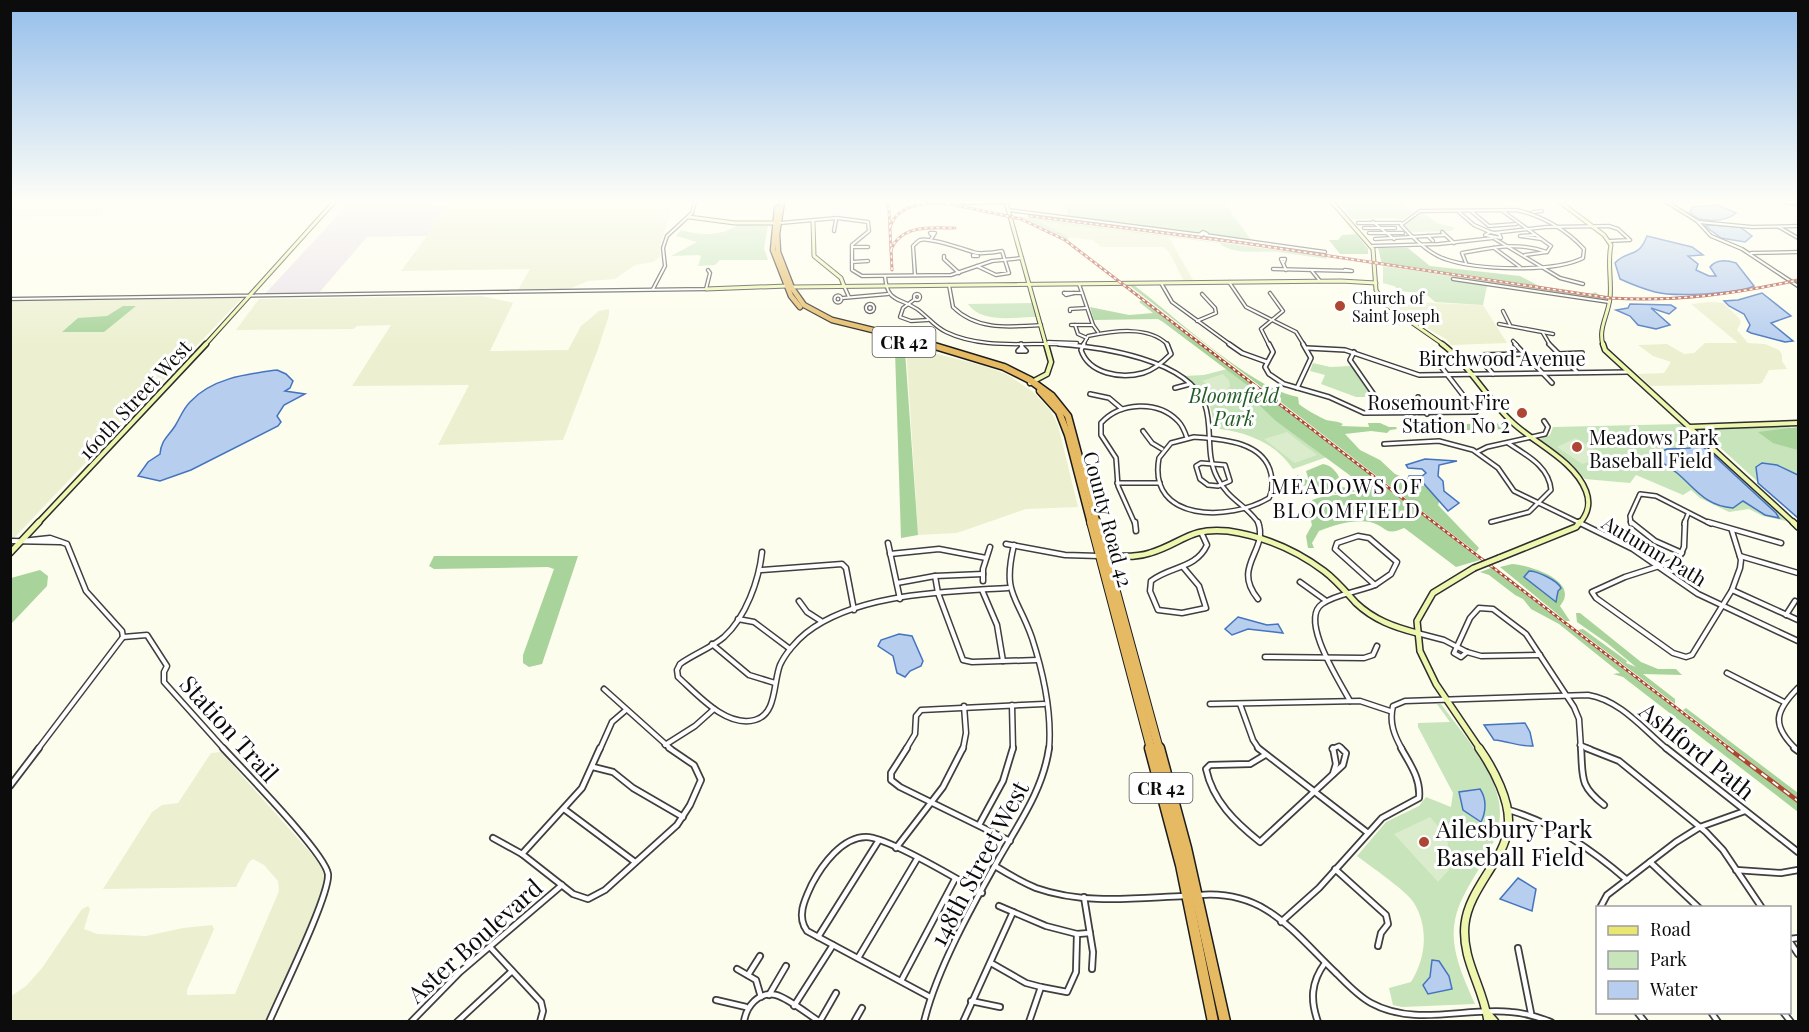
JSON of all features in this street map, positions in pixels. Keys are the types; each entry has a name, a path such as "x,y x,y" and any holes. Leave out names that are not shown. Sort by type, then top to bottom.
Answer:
{"highway":[{"name":"County Road 42","path":"778,250 789,287 800,308 821,320 1006,371 1032,382 1054,404 1063,419 1104,556 1149,728 1198,895"},
{"name":"County Road 42","path":"1149,728 1166,809 1179,836 1193,893 1198,895"},
{"path":"1198,895 1213,1022"},
{"path":"1198,895 1225,1022"}],"street":[{"name":"160th Street West","path":"10,553 252,295 290,250"},
{"path":"653,289 665,266 663,250"},
{"path":"813,250 813,255 822,266 841,278 849,297"},
{"path":"852,250 852,270 855,273 885,276 959,273 1005,258 1022,258"},
{"path":"915,250 915,275"},
{"path":"971,250 976,254 1000,251 1005,258 1009,272 990,275 977,266"},
{"path":"1020,250 1051,366 1047,374 1032,382"},
{"path":"1312,250 1325,252"},
{"path":"1374,250 1377,293 1387,307 1441,342 1509,420 1567,465 1584,485 1589,507 1581,523 1568,532 1446,581 1431,592 1419,614 1417,633 1425,663 1445,699 1497,775 1508,809 1509,822 1504,843 1467,914 1467,954 1487,1012 1488,1022"},
{"path":"1432,250 1440,257 1466,263 1545,268 1570,266 1580,261 1584,256 1584,250"},
{"path":"1466,263 1462,253 1480,250"},
{"path":"1497,250 1520,267"},
{"path":"1516,250 1567,281 1583,285"},
{"path":"1543,250 1547,252"},
{"path":"1610,250 1608,259 1609,302 1600,342 1607,352 1798,527"},
{"path":"1743,250 1798,286"},
{"path":"1524,255 1547,252"},
{"path":"1749,253 1798,252"},
{"path":"944,256 944,259 959,273"},
{"path":"852,262 868,261"},
{"path":"1284,262 1286,270"},
{"path":"1273,269 1345,270"},
{"path":"706,289 710,273 708,270"},
{"path":"1312,271 1320,281"},
{"path":"885,276 888,294"},
{"path":"1453,279 1609,302"},
{"path":"10,299 844,286 1320,281 1376,283"},
{"path":"1229,282 1244,306 1295,330 1311,359 1297,388"},
{"path":"1161,283 1169,300 1197,321 1244,355 1267,362"},
{"path":"1079,284 1093,325 1098,332"},
{"path":"949,285 953,307 968,319 994,326 1041,325"},
{"path":"1073,293 1082,293"},
{"path":"1270,293 1282,310 1281,314 1261,328 1273,351 1265,367 1268,373 1282,383 1332,399 1356,411 1387,414 1476,411 1448,374 1433,361"},
{"path":"843,298 888,294 919,310 928,320 944,330 969,340 1021,345 1046,343 1083,345 1123,354 1156,365 1190,384 1201,395 1207,407 1211,463 1221,484 1244,510 1259,522 1261,528 1246,578 1249,588 1258,599"},
{"path":"1197,321 1216,313 1215,308 1202,294"},
{"path":"872,305 873,296"},
{"path":"915,298 899,314 902,318 914,321 928,320"},
{"path":"1078,309 1087,308"},
{"path":"1503,311 1510,325"},
{"path":"1499,324 1553,334"},
{"path":"1087,338 1078,334 1073,325 1093,325"},
{"path":"1098,332 1141,332 1154,335 1169,346 1171,352 1168,357 1156,365 1137,374 1110,373 1086,361 1081,353 1087,338 1098,332"},
{"path":"1543,333 1577,373"},
{"path":"1513,341 1552,382"},
{"name":"Birchwood Avenue","path":"1306,348 1332,348 1354,352 1413,374 1629,372"},
{"path":"1354,352 1350,360 1387,414"},
{"path":"1559,354 1582,353"},
{"path":"1493,374 1479,357 1480,355 1525,354"},
{"path":"1175,388 1190,384"},
{"path":"1090,394 1109,398 1122,409"},
{"path":"1418,397 1417,401 1427,414"},
{"path":"1136,531 1135,522 1117,483 1116,458 1103,437 1100,427 1105,417 1122,409 1144,407 1167,414 1180,423 1187,438"},
{"path":"1384,444 1444,441 1477,452 1547,432 1548,427 1544,421"},
{"path":"1690,427 1798,423"},
{"path":"1143,431 1152,444 1162,449"},
{"path":"1187,438 1210,439 1241,444 1270,465 1271,496 1244,510 1228,513 1187,509 1167,497 1160,483 1156,462 1162,449 1172,442 1187,438"},
{"path":"1491,522 1527,513 1551,490 1550,478 1539,466 1508,442"},
{"name":"Autumn Path","path":"1477,452 1498,468 1512,489 1633,549 1691,590 1798,641"},
{"path":"1211,463 1223,464 1227,467 1230,481 1221,484 1207,485 1199,480 1197,465 1211,463"},
{"path":"1117,483 1160,483"},
{"path":"1682,553 1655,541 1630,523 1636,500 1640,494 1647,493 1667,501 1688,514 1732,531 1781,543"},
{"path":"1688,514 1684,523 1687,541 1676,561 1594,590 1593,596 1666,650 1681,656 1690,656 1694,653 1732,590 1741,563 1732,531"},
{"path":"1183,567 1199,586 1206,608 1200,611 1160,611 1155,607 1150,591 1151,580 1160,574 1195,563 1205,553 1207,543 1200,530"},
{"path":"1006,544 1065,555 1104,556 1152,553 1179,537 1200,530 1225,531 1258,538 1308,560 1335,579 1364,611 1378,620 1444,640 1467,652 1481,656 1540,655"},
{"path":"1350,701 1312,620 1316,607 1324,600 1376,586 1387,579 1397,562 1369,538 1358,536 1335,546 1337,553 1376,586"},
{"path":"10,542 60,542 69,547 86,591 122,631 123,637 10,786"},
{"path":"888,543 900,600"},
{"path":"762,552 760,570 738,619 729,633 680,664 676,673 714,709 739,720 755,720 764,714 772,704 778,670 790,649 821,621 854,610 938,593 1008,588 1007,574 1014,545"},
{"path":"983,581 990,547"},
{"path":"890,554 939,549 986,558"},
{"path":"1740,556 1798,573"},
{"path":"760,570 842,564 845,566 854,610"},
{"path":"897,583 936,576 983,574"},
{"path":"936,576 938,593 963,660 972,662 1037,660"},
{"path":"1300,582 1324,600"},
{"name":"148th Street West","path":"924,1022 930,997 995,866 1026,814 1043,776 1049,747 1045,704 1037,660 1029,630 1008,588"},
{"path":"982,590 997,625 1003,661"},
{"path":"1732,590 1798,620"},
{"path":"799,601 807,612 821,621"},
{"path":"1786,615 1795,601"},
{"path":"1467,652 1464,657 1456,656 1454,653 1459,647 1464,627 1471,615 1479,608 1490,608 1526,634 1578,713 1584,786 1604,805"},
{"path":"738,619 754,622 790,649"},
{"name":"Station Trail","path":"123,637 147,635 167,666 164,672 164,682 326,865 330,875 324,896 269,1022"},
{"path":"712,644 749,675 762,681 775,683"},
{"path":"1265,657 1329,659 1368,657 1374,653 1377,646"},
{"path":"1727,673 1784,702"},
{"path":"1798,688 1784,702 1779,711 1779,726 1798,751"},
{"path":"493,838 522,854 579,897 588,898 605,890 683,817 698,789 701,776 694,765 665,745 603,689"},
{"name":"Ashford Path","path":"1390,711 1396,704 1405,701 1594,696 1612,703 1798,852"},
{"path":"1210,704 1350,701 1369,703 1390,711 1390,724 1420,785 1421,793 1412,803 1382,818 1319,888 1281,922"},
{"path":"1010,841 893,783 891,773 915,734 916,716 921,710 964,706 1045,704"},
{"path":"1240,704 1253,740 1265,755 1368,833"},
{"path":"978,825 1012,761 1016,739 1012,705"},
{"path":"896,848 932,802 963,748 966,733 964,706"},
{"path":"665,745 714,709"},
{"path":"522,854 582,788 612,722 626,710"},
{"path":"1580,745 1619,761 1700,827 1723,849 1761,906"},
{"path":"1265,755 1250,764 1210,765 1206,769 1208,780 1219,800 1235,821 1260,842 1314,793 1333,774 1346,759 1346,751 1339,746 1332,748 1336,764 1333,774"},
{"path":"593,767 612,772 633,788 683,817"},
{"path":"564,809 635,862"},
{"path":"1508,809 1542,820 1565,831 1627,880"},
{"path":"1601,906 1606,896 1700,827 1745,811"},
{"path":"930,997 807,931 801,923 805,898 815,877 830,859 855,840 869,837 896,848 982,893"},
{"path":"818,937 879,840"},
{"path":"858,958 917,859"},
{"path":"1650,862 1697,906"},
{"path":"995,866 1038,888 1067,896 1231,895 1263,908 1361,996 1389,1010 1419,1014 1515,1011 1531,1013 1551,1022"},
{"path":"1335,869 1386,915 1388,924 1378,946"},
{"path":"1736,870 1781,873 1798,870"},
{"path":"901,981 955,879"},
{"name":"Aster Boulevard","path":"411,1022 426,1005 562,885"},
{"path":"1084,897 1090,933 1092,969"},
{"path":"999,906 1046,926 1077,934 1090,933"},
{"path":"963,1022 977,984 991,963 1013,912"},
{"path":"991,963 1026,983 1067,992 1076,972 1077,934"},
{"path":"794,1006 833,945"},
{"path":"490,947 540,1002 543,1011 540,1022"},
{"path":"1518,948 1531,1013"},
{"path":"748,975 760,956"},
{"path":"1318,1022 1313,1005 1312,988 1316,974 1324,963"},
{"path":"769,995 786,966"},
{"path":"737,969 756,980 761,997"},
{"path":"457,1022 512,971"},
{"path":"1029,1022 1041,987"},
{"path":"744,1022 746,1007 750,1002 769,995 776,995 820,1021 836,993"},
{"path":"716,1000 746,1007"},
{"path":"971,1001 1000,1007"},
{"path":"854,1022 862,1008"},
{"path":"1487,1012 1495,1022"}],"shaded area":[{"path":"305,250 356,250 318,294 264,295"}],"green space":[{"path":"416,250 660,250 660,257 653,262 635,265 615,279 588,281 569,289 518,290 530,269 401,271"},
{"path":"682,250 765,250 768,260 720,260 715,265 698,266 701,257 699,255 671,256"},
{"path":"1167,250 1176,250 1193,280 1184,281"},
{"path":"1233,250 1279,250 1325,256 1327,259 1279,252"},
{"path":"1337,250 1368,250 1368,254 1340,254"},
{"path":"1379,250 1411,250 1430,266 1520,276 1541,287 1576,293 1595,292 1602,297 1382,264"},
{"path":"1383,266 1604,298 1605,300 1453,280 1487,286 1483,305 1435,302 1426,294 1401,291 1383,283"},
{"path":"1130,286 1135,286 1237,367 1279,391 1298,397 1299,404 1314,414 1343,424 1341,426 1369,427 1368,423 1380,423 1396,427 1397,429 1387,433 1371,431 1345,434 1360,450 1380,460 1395,474 1427,487 1440,499 1438,505 1479,548 1476,552 1443,527"},
{"path":"482,296 513,303 490,351 568,350 581,326 599,311 609,309 598,349 563,440 438,445 469,385 352,386 391,325 357,326 353,329 236,330 259,299"},
{"path":"242,298 14,538 11,538 10,301"},
{"path":"1142,300 1480,560 1456,567 1404,528 1389,531 1364,521 1344,523 1319,531 1312,543 1314,548 1308,548 1306,536 1312,525 1309,514 1312,500 1333,495 1368,493 1370,490 1365,486 1360,492 1340,491 1336,494 1322,487 1297,485 1297,475 1309,481 1306,471 1323,464 1333,469 1340,479 1330,481 1331,484 1354,490 1363,485 1276,421 1257,403 1251,388 1163,322 1158,319 1094,320 1090,307 1129,315 1153,313 1139,302"},
{"path":"1387,301 1483,305 1507,343 1451,345 1446,339 1409,318"},
{"path":"1032,303 1036,317 1009,318 990,317 974,310 968,304"},
{"path":"1723,303 1739,318 1741,322 1737,330 1748,343 1765,344 1779,350 1787,369 1769,370 1762,383 1758,384 1650,386 1638,374 1664,373 1671,362 1653,356 1638,345 1667,344 1684,354 1694,353 1705,343 1738,343 1691,304"},
{"path":"123,306 136,306 104,332 62,332 78,318 107,316"},
{"path":"906,346 984,366 1006,374 1032,391 1050,410 1058,425 1078,507 1026,509 957,533 918,535"},
{"path":"895,351 905,351 918,535 901,538"},
{"path":"1313,363 1330,367 1351,366 1372,397 1356,397 1321,384 1325,375 1310,371"},
{"name":"Bloomfield Park","path":"1227,369 1265,398 1256,402 1327,457 1293,469 1277,451 1268,445 1248,435 1214,428 1206,398 1197,386 1184,376 1204,375"},
{"path":"1223,374 1229,380 1230,386 1224,395 1243,393 1247,398 1226,400 1202,381"},
{"path":"1483,423 1506,424 1511,429 1413,432 1404,428"},
{"path":"1682,424 1786,521 1763,516 1749,509 1729,512 1700,498 1691,490 1683,495 1636,475 1630,483 1585,479 1569,463 1538,440 1550,435 1553,427"},
{"path":"1788,426 1798,432 1798,500 1780,502 1701,430"},
{"path":"1798,427 1798,450 1773,443 1758,432"},
{"path":"1287,432 1317,455 1295,463 1264,439"},
{"path":"1576,438 1599,452 1587,454 1595,460 1582,464 1557,447"},
{"path":"434,556 578,556 542,664 529,667 523,663 523,655 554,569 548,567 434,569 429,566"},
{"path":"1512,564 1541,571 1559,582 1564,589 1565,597 1560,606 1570,621 1566,621 1500,567"},
{"path":"1491,568 1798,803 1798,812 1623,677 1613,674 1620,673 1559,624 1531,609 1523,599 1489,575 1480,572"},
{"path":"40,570 48,576 47,586 11,624 11,578"},
{"path":"1576,613 1580,613 1641,662 1658,669 1676,669 1682,675 1643,674 1675,699 1675,704 1578,630 1583,629 1627,661 1626,663 1636,667 1577,622"},
{"path":"1437,704 1441,704 1483,762 1495,788 1500,818 1491,848 1466,890 1455,920 1456,952 1462,974 1475,1004 1402,1007 1393,1005 1389,988 1411,982 1416,973 1424,943 1422,923 1410,898 1357,856 1386,822 1419,806 1426,797 1451,807 1453,793 1418,727 1418,723 1450,722"},
{"path":"1686,708 1798,793 1798,799 1683,710"},
{"path":"221,752 324,868 324,889 266,1021 11,1021 10,997 26,986 42,968 82,909 88,906 90,909 84,929 97,934 146,936 183,928 212,925 214,929 187,990 187,995 235,994 279,891 278,881 264,865 253,859 249,862 236,887 103,889 152,812 162,805 178,803 211,753"},
{"name":"Ailesbury Park Baseball Field","path":"1430,817 1441,830 1449,847 1449,870 1438,882 1394,834"}],"water":[{"path":"1696,250 1703,255 1688,256 1698,264 1696,270 1709,276 1716,276 1710,267 1718,261 1736,263 1754,286 1705,294 1655,292 1620,279 1615,263 1636,251"},
{"path":"1762,293 1791,316 1771,323 1793,341 1785,342 1747,331 1750,325 1744,314 1724,301 1738,300"},
{"path":"1630,304 1671,305 1676,308 1669,314 1651,308 1670,325 1656,329 1638,325 1630,316 1616,310 1628,308"},
{"path":"277,370 286,374 293,381 290,388 285,391 305,394 284,405 277,416 281,422 278,426 191,470 160,481 138,476 148,462 160,454 163,442 185,408 199,394 230,378"},
{"path":"1690,444 1700,445 1710,452 1779,518 1765,515 1743,501 1733,508 1715,504 1654,455 1667,449 1690,448"},
{"path":"1425,459 1457,461 1439,465 1438,476 1443,481 1444,491 1459,503 1448,511 1424,484 1408,479 1409,476 1422,476 1426,473 1422,469 1408,468 1406,465"},
{"path":"1762,463 1777,465 1798,475 1798,518 1758,483 1756,467"},
{"path":"1529,571 1546,576 1559,585 1561,588 1558,591 1556,602 1524,577"},
{"path":"1238,617 1267,625 1278,624 1283,633 1248,629 1232,635 1225,629"},
{"path":"899,634 912,636 923,661 921,666 910,671 905,677 897,673 893,656 878,646 881,640"},
{"path":"1525,723 1533,746 1494,740 1484,725"},
{"path":"1480,789 1485,806 1481,822 1463,810 1459,792"},
{"path":"1518,878 1536,889 1532,911 1500,899"},
{"path":"1432,960 1439,961 1449,976 1452,989 1428,994 1423,985 1430,977"}],"railway":[{"path":"891,250 892,270"},
{"path":"1078,250 1730,749"},
{"path":"1291,250 1610,298 1658,299 1705,296 1798,280"},
{"path":"1728,748 1798,801"}],"place":[{"name":"Church of Saint Joseph","path":"1340,306"},
{"name":"Rosemount Fire Station No 2","path":"1522,413"},
{"name":"Meadows Park Baseball Field","path":"1577,447"},
{"name":"Ailesbury Park Baseball Field","path":"1424,842"}],"district":[{"name":"MEADOWS OF BLOOMFIELD","path":"1347,497"}]}
